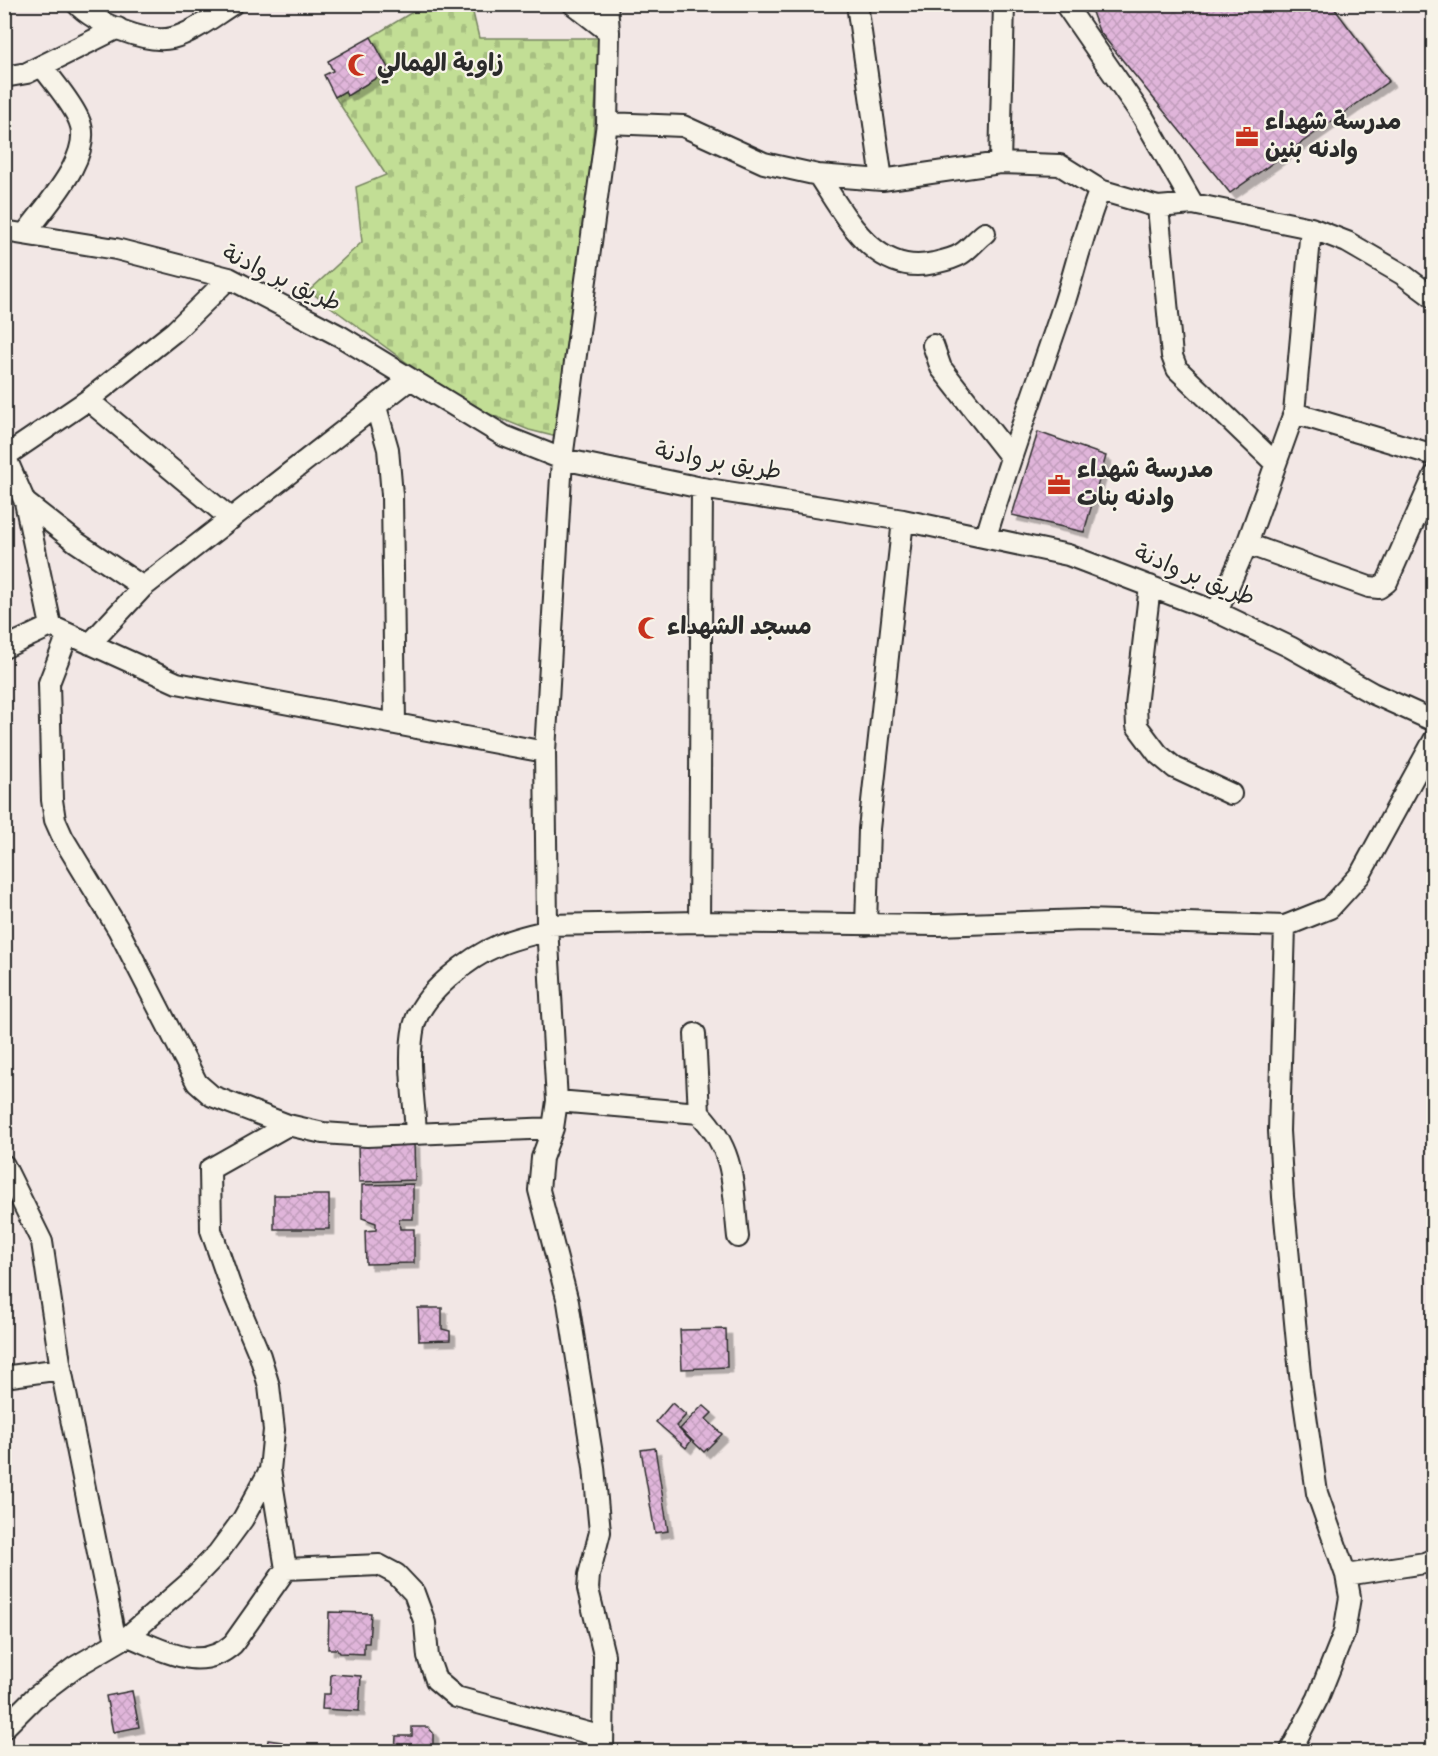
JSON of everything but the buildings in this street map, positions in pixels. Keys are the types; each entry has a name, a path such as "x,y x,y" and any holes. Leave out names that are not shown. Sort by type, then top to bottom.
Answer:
{"street":[{"path":"88,8 118,28 155,39 172,38 233,4"},
{"path":"573,4 609,32"},
{"path":"286,1569 379,1565 396,1574 414,1593 425,1623 428,1658 436,1680 456,1697 603,1744 604,1655 588,1589 589,1575 600,1532 594,1467 568,1302 539,1190 542,1158 552,1128 557,1101 548,927 545,752 562,459 607,123 609,32 607,4"},
{"path":"857,4 882,180"},
{"path":"1000,163 1004,4"},
{"path":"1065,4 1143,117 1193,204"},
{"path":"4,77 42,66 118,28"},
{"path":"26,233 70,172 82,151 84,135 79,118 42,66"},
{"path":"607,123 683,126 764,163 818,175 882,180 1000,163 1060,165 1100,189 1158,207 1193,204 1311,228 1347,242 1402,274 1434,298"},
{"path":"818,175 857,232 877,254 889,261 910,266 943,261 961,254 985,232"},
{"path":"986,537 1010,456 1064,305 1087,222 1100,189"},
{"path":"1158,207 1172,356 1177,369 1275,463"},
{"path":"1217,612 1247,544 1294,413 1311,228"},
{"name":"طريق بر وادنة","path":"4,231 116,249 228,278 330,331 504,436 562,459 702,488 903,520 1068,555 1217,612 1290,647 1372,693 1434,721"},
{"path":"228,278 175,331 88,400 5,456 25,502 59,630 49,689 52,800 55,820 63,838 118,929 197,1083 212,1096 288,1125 323,1133 367,1136 416,1132 552,1128"},
{"path":"933,345 941,368 1010,456"},
{"path":"90,644 143,587 410,380"},
{"path":"88,400 231,519"},
{"path":"376,407 388,449 392,495 395,723"},
{"path":"1294,413 1434,455"},
{"path":"1247,544 1369,587 1378,588 1387,582 1434,476"},
{"path":"699,922 702,488"},
{"path":"25,502 76,542 143,587"},
{"path":"866,925 869,829 903,520"},
{"path":"1150,586 1136,706 1137,726 1158,754 1175,768 1231,794"},
{"path":"4,648 59,630 177,683 545,752"},
{"path":"416,1132 411,1048 414,1024 428,1000 461,966 499,945 548,927 699,922 937,925 1084,920 1285,926 1330,908 1360,876 1434,740"},
{"path":"1285,926 1279,1131 1300,1374 1317,1493 1346,1575 1350,1597 1344,1633 1318,1698 1290,1752"},
{"path":"695,1034 699,1113 717,1132 730,1159 738,1237"},
{"path":"557,1101 699,1113"},
{"path":"122,1639 183,1658 205,1659 223,1653 233,1644 286,1569 270,1470 274,1430 269,1386 260,1356 230,1285 211,1230 210,1168 288,1125"},
{"path":"4,1165 42,1242 61,1369 122,1639"},
{"path":"4,1377 61,1369"},
{"path":"4,1728 34,1698 75,1666 122,1639 189,1583 218,1553 243,1519 270,1470"},
{"path":"1346,1575 1425,1563 1434,1558"}],"green space":[{"path":"471,4 479,38 600,38 589,195 557,437 529,430 462,403 309,291 362,242 356,187 386,175 335,97 345,91 347,96 389,70 371,37 424,5"}],"place":[{"name":"زاوية الهمالي","path":"359,65"},
{"name":"مدرسة شهداء وادنه بنين","path":"1247,137"},
{"name":"مدرسة شهداء وادنه بنات","path":"1059,485"},
{"name":"مسجد الشهداء","path":"649,628"}]}
